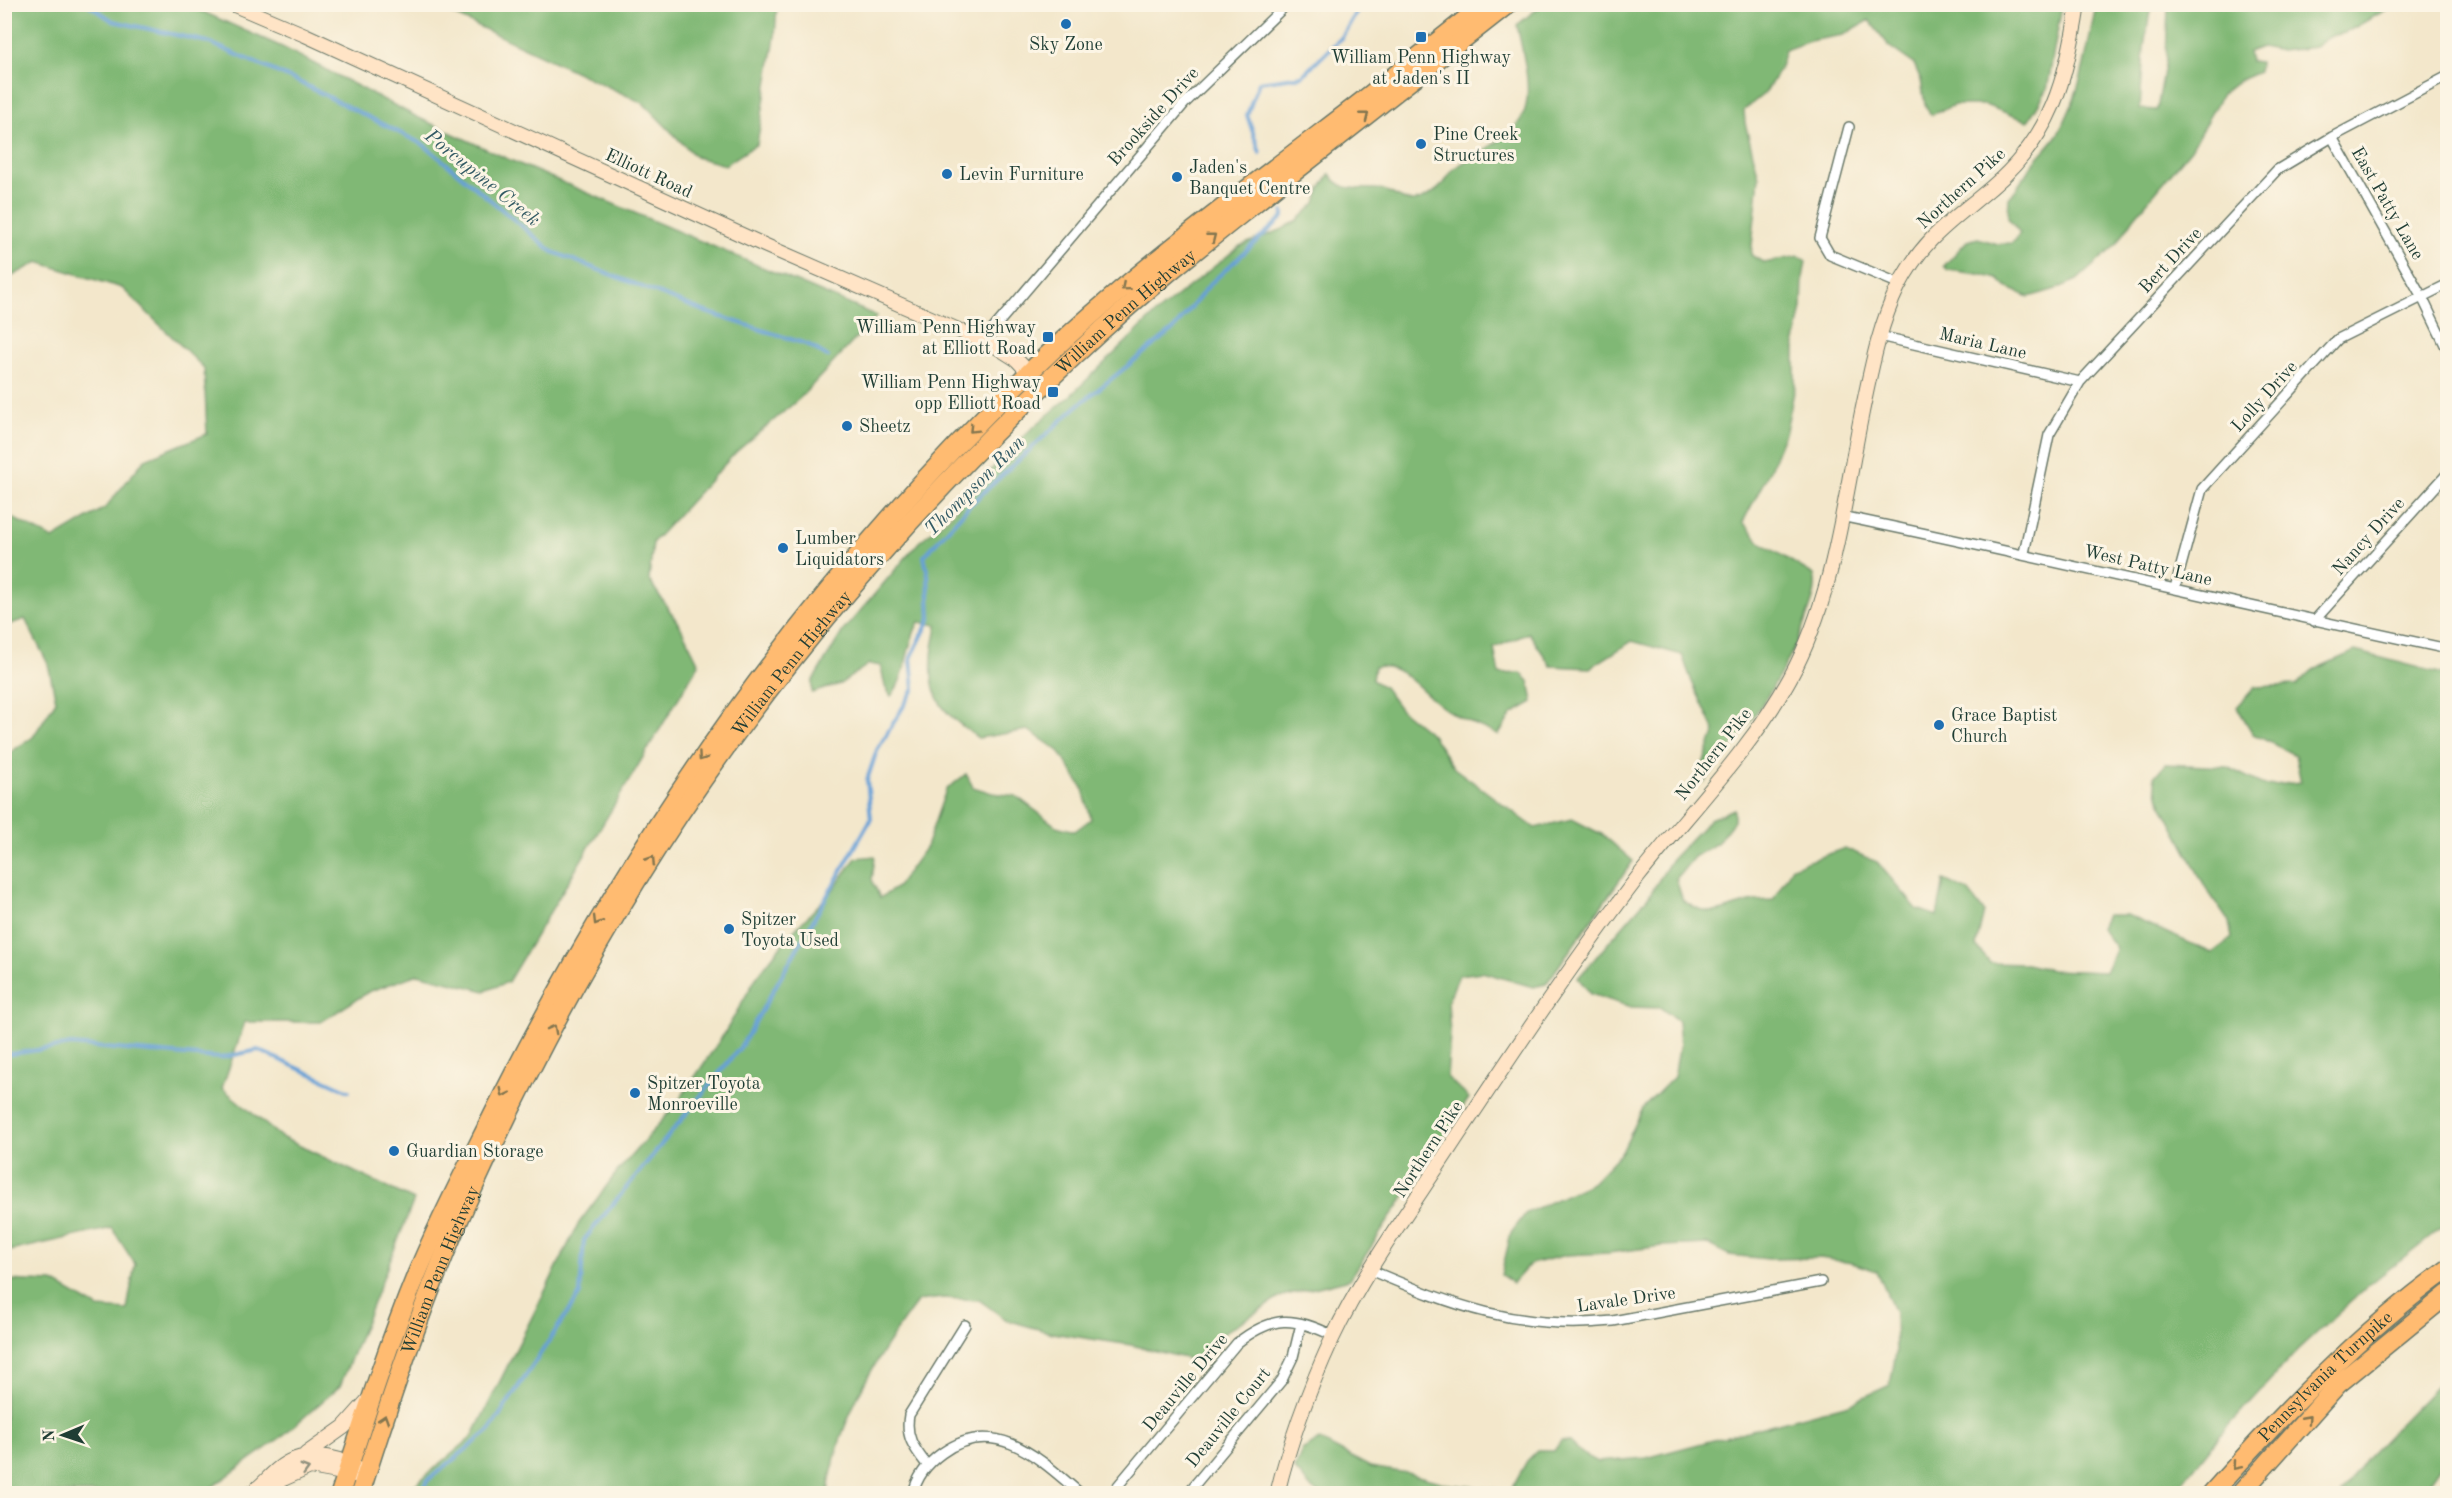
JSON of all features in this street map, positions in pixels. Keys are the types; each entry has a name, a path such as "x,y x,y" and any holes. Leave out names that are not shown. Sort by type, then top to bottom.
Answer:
{"highway":[{"name":"William Penn Highway","path":"340,1494 371,1396 418,1271 453,1195 565,977 661,818 731,716 850,564 935,468 1029,373 1093,314 1174,246 1485,4"},
{"name":"William Penn Highway","path":"360,1494 406,1355 470,1194 549,1036 639,878 742,724 806,644 949,481 1042,387 1160,280 1508,4"},
{"name":"Pennsylvania Turnpike","path":"2211,1494 2320,1376 2414,1293 2448,1269"},
{"name":"Pennsylvania Turnpike","path":"2240,1494 2338,1384 2448,1294"}],"main road":[{"name":"Elliott Road","path":"232,4 305,35 764,245 983,341 1004,351 1042,387"},
{"name":"Northern Pike","path":"1277,1494 1295,1430 1334,1336 1370,1270 1587,944 1654,856 1728,767 1773,706 1802,655 1827,585 1879,336 1900,284 1925,245 1944,225 2011,169 2042,128 2064,82 2078,4"},
{"path":"249,1494 264,1484 277,1469 300,1457 344,1427 371,1396"},
{"path":"300,1457 317,1455 366,1475"},
{"path":"264,1484 283,1479 310,1467 348,1469"}],"street":[{"name":"Brookside Drive","path":"983,341 1178,111 1287,4"},
{"name":"Bert Drive","path":"2024,554 2049,435 2079,382 2277,170 2332,137 2448,76"},
{"path":"1849,127 1820,238 1830,255 1900,284"},
{"name":"East Patty Lane","path":"2332,137 2422,297 2448,351"},
{"name":"Lolly Drive","path":"2175,588 2202,489 2338,339 2448,284"},
{"name":"Maria Lane","path":"1879,336 2079,382"},
{"name":"Nancy Drive","path":"2314,621 2448,473"},
{"name":"West Patty Lane","path":"1841,516 2024,554 2314,621 2448,649"},
{"name":"Lavale Drive","path":"1370,1270 1433,1297 1493,1316 1589,1324 1821,1281"},
{"name":"Deauville Drive","path":"1111,1494 1238,1343 1254,1330 1269,1323 1284,1321 1301,1324 1334,1336"},
{"name":"Deauville Court","path":"1186,1494 1282,1380 1293,1357 1301,1324"},
{"path":"927,1465 909,1440 907,1425 909,1415 965,1325"},
{"path":"913,1494 927,1465 952,1446 982,1438 997,1439 1026,1449 1081,1494"}],"green space":[{"path":"5,4 188,5 282,47 417,117 510,160 877,316 800,398 736,452 653,542 649,580 680,626 699,664 508,982 485,991 418,974 368,992 321,1022 245,1022 222,1088 281,1137 414,1200 340,1386 280,1438 204,1493 5,1493 5,1280 53,1282 98,1308 127,1310 135,1264 112,1228 5,1252 5,756 33,737 56,701 48,664 25,619 5,626 5,514 53,539 105,508 145,459 207,434 204,368 122,288 38,262 5,280"},
{"path":"433,5 777,5 775,37 757,144 725,165 696,157 643,103"},
{"path":"1542,5 2062,5 2047,90 2028,121 1985,105 1954,105 1931,115 1925,105 1921,80 1914,64 1890,47 1869,20 1843,35 1809,41 1785,50 1779,70 1766,92 1744,110 1745,123 1759,177 1751,255 1764,263 1799,256 1806,261 1802,308 1795,342 1795,387 1786,430 1769,472 1743,522 1761,543 1814,575 1815,592 1797,641 1775,684 1748,725 1704,782 1700,772 1715,731 1682,655 1632,641 1590,668 1551,666 1529,633 1494,648 1499,674 1521,673 1529,681 1533,702 1512,714 1498,735 1447,710 1395,669 1374,667 1372,680 1384,687 1400,709 1432,735 1454,768 1535,828 1572,819 1603,835 1633,861 1546,984 1533,987 1482,972 1459,975 1448,1001 1450,1035 1447,1077 1469,1098 1350,1279 1282,1296 1228,1330 1193,1360 1131,1345 1052,1333 1007,1320 979,1300 942,1298 918,1301 887,1345 860,1392 840,1441 828,1493 405,1493 472,1437 579,1223 617,1172 678,1102 724,1034 756,978 787,938 832,891 856,858 875,856 872,880 880,898 897,887 926,847 946,790 966,774 973,787 992,793 1016,796 1056,826 1075,831 1091,819 1083,789 1059,751 1028,730 978,738 948,713 936,696 933,685 933,650 937,625 919,622 911,640 901,679 891,696 885,687 881,666 869,664 840,684 812,693 812,682 843,631 919,542 949,517 979,482 1030,430 1068,398 1155,314 1240,246 1283,229 1298,220 1316,203 1320,189 1330,174 1335,181 1347,187 1383,190 1405,200 1417,201 1438,189 1455,168 1511,131 1523,115 1527,95 1526,71 1517,25"},
{"path":"2096,5 2151,5 2144,47 2140,109 2157,110 2166,59 2168,5 2411,5 2389,8 2345,33 2330,36 2315,47 2281,51 2262,47 2248,52 2250,61 2260,62 2259,72 2240,80 2222,94 2191,149 2134,218 2117,244 2077,280 2029,297 2006,287 1998,279 1948,270 1944,266 1967,241 1978,238 1997,244 2012,243 2020,233 2008,218 2009,198 2056,136 2067,117 2083,70"},
{"path":"2355,651 2447,675 2447,1223 2370,1284 2296,1352 2226,1428 2174,1493 1321,1494 1313,1490 1295,1469 1302,1450 1319,1440 1370,1467 1407,1473 1447,1484 1510,1491 1527,1461 1537,1451 1554,1451 1561,1441 1570,1442 1583,1454 1598,1462 1646,1458 1849,1404 1890,1385 1896,1353 1895,1313 1877,1271 1852,1263 1820,1258 1769,1259 1729,1255 1707,1244 1567,1255 1530,1264 1513,1283 1501,1275 1511,1233 1526,1213 1592,1183 1622,1152 1643,1108 1674,1077 1680,1044 1678,1021 1661,1008 1631,1007 1591,994 1578,978 1649,896 1672,859 1710,819 1734,809 1734,821 1717,843 1694,857 1676,879 1683,901 1703,911 1717,912 1753,901 1773,900 1792,867 1845,848 1877,862 1917,909 1937,916 1944,880 1968,891 1984,912 1976,946 1990,963 2026,964 2052,970 2105,972 2116,948 2101,928 2107,915 2127,915 2212,953 2232,938 2229,922 2206,888 2159,799 2154,777 2165,764 2227,767 2265,786 2301,782 2295,755 2253,734 2237,707 2255,687 2296,685 2313,670"},
{"path":"2447,1375 2447,1457 2422,1493 2341,1493 2366,1458"}],"waterway":[{"name":"Porcupine Creek","path":"88,4 113,21 208,42 297,81 424,145 553,252 706,312 809,345 828,357"},
{"name":"Thompson Run","path":"1260,153 1247,115 1259,82 1302,76 1342,37 1361,4"},
{"name":"Thompson Run","path":"418,1494 428,1480 489,1431 580,1294 584,1240 742,1045 871,819 867,780 877,750 914,689 911,658 930,619 928,575 924,556 970,505 1076,407 1174,329 1210,284 1283,217 1283,212"},
{"path":"4,1055 71,1045 220,1058 258,1050 349,1091"}],"place":[{"name":"Sky Zone","path":"1066,24"},
{"name":"William Penn Highway at Jaden's II","path":"1421,37"},
{"name":"Pine Creek Structures","path":"1421,144"},
{"name":"Levin Furniture","path":"947,174"},
{"name":"Jaden's Banquet Centre","path":"1177,177"},
{"name":"William Penn Highway at Elliott Road","path":"1048,337"},
{"name":"William Penn Highway opp Elliott Road","path":"1053,392"},
{"name":"Sheetz","path":"847,426"},
{"name":"Lumber Liquidators","path":"783,548"},
{"name":"Grace Baptist Church","path":"1939,725"},
{"name":"Spitzer Toyota Used","path":"729,929"},
{"name":"Spitzer Toyota Monroeville","path":"635,1093"},
{"name":"Guardian Storage","path":"394,1151"}]}
